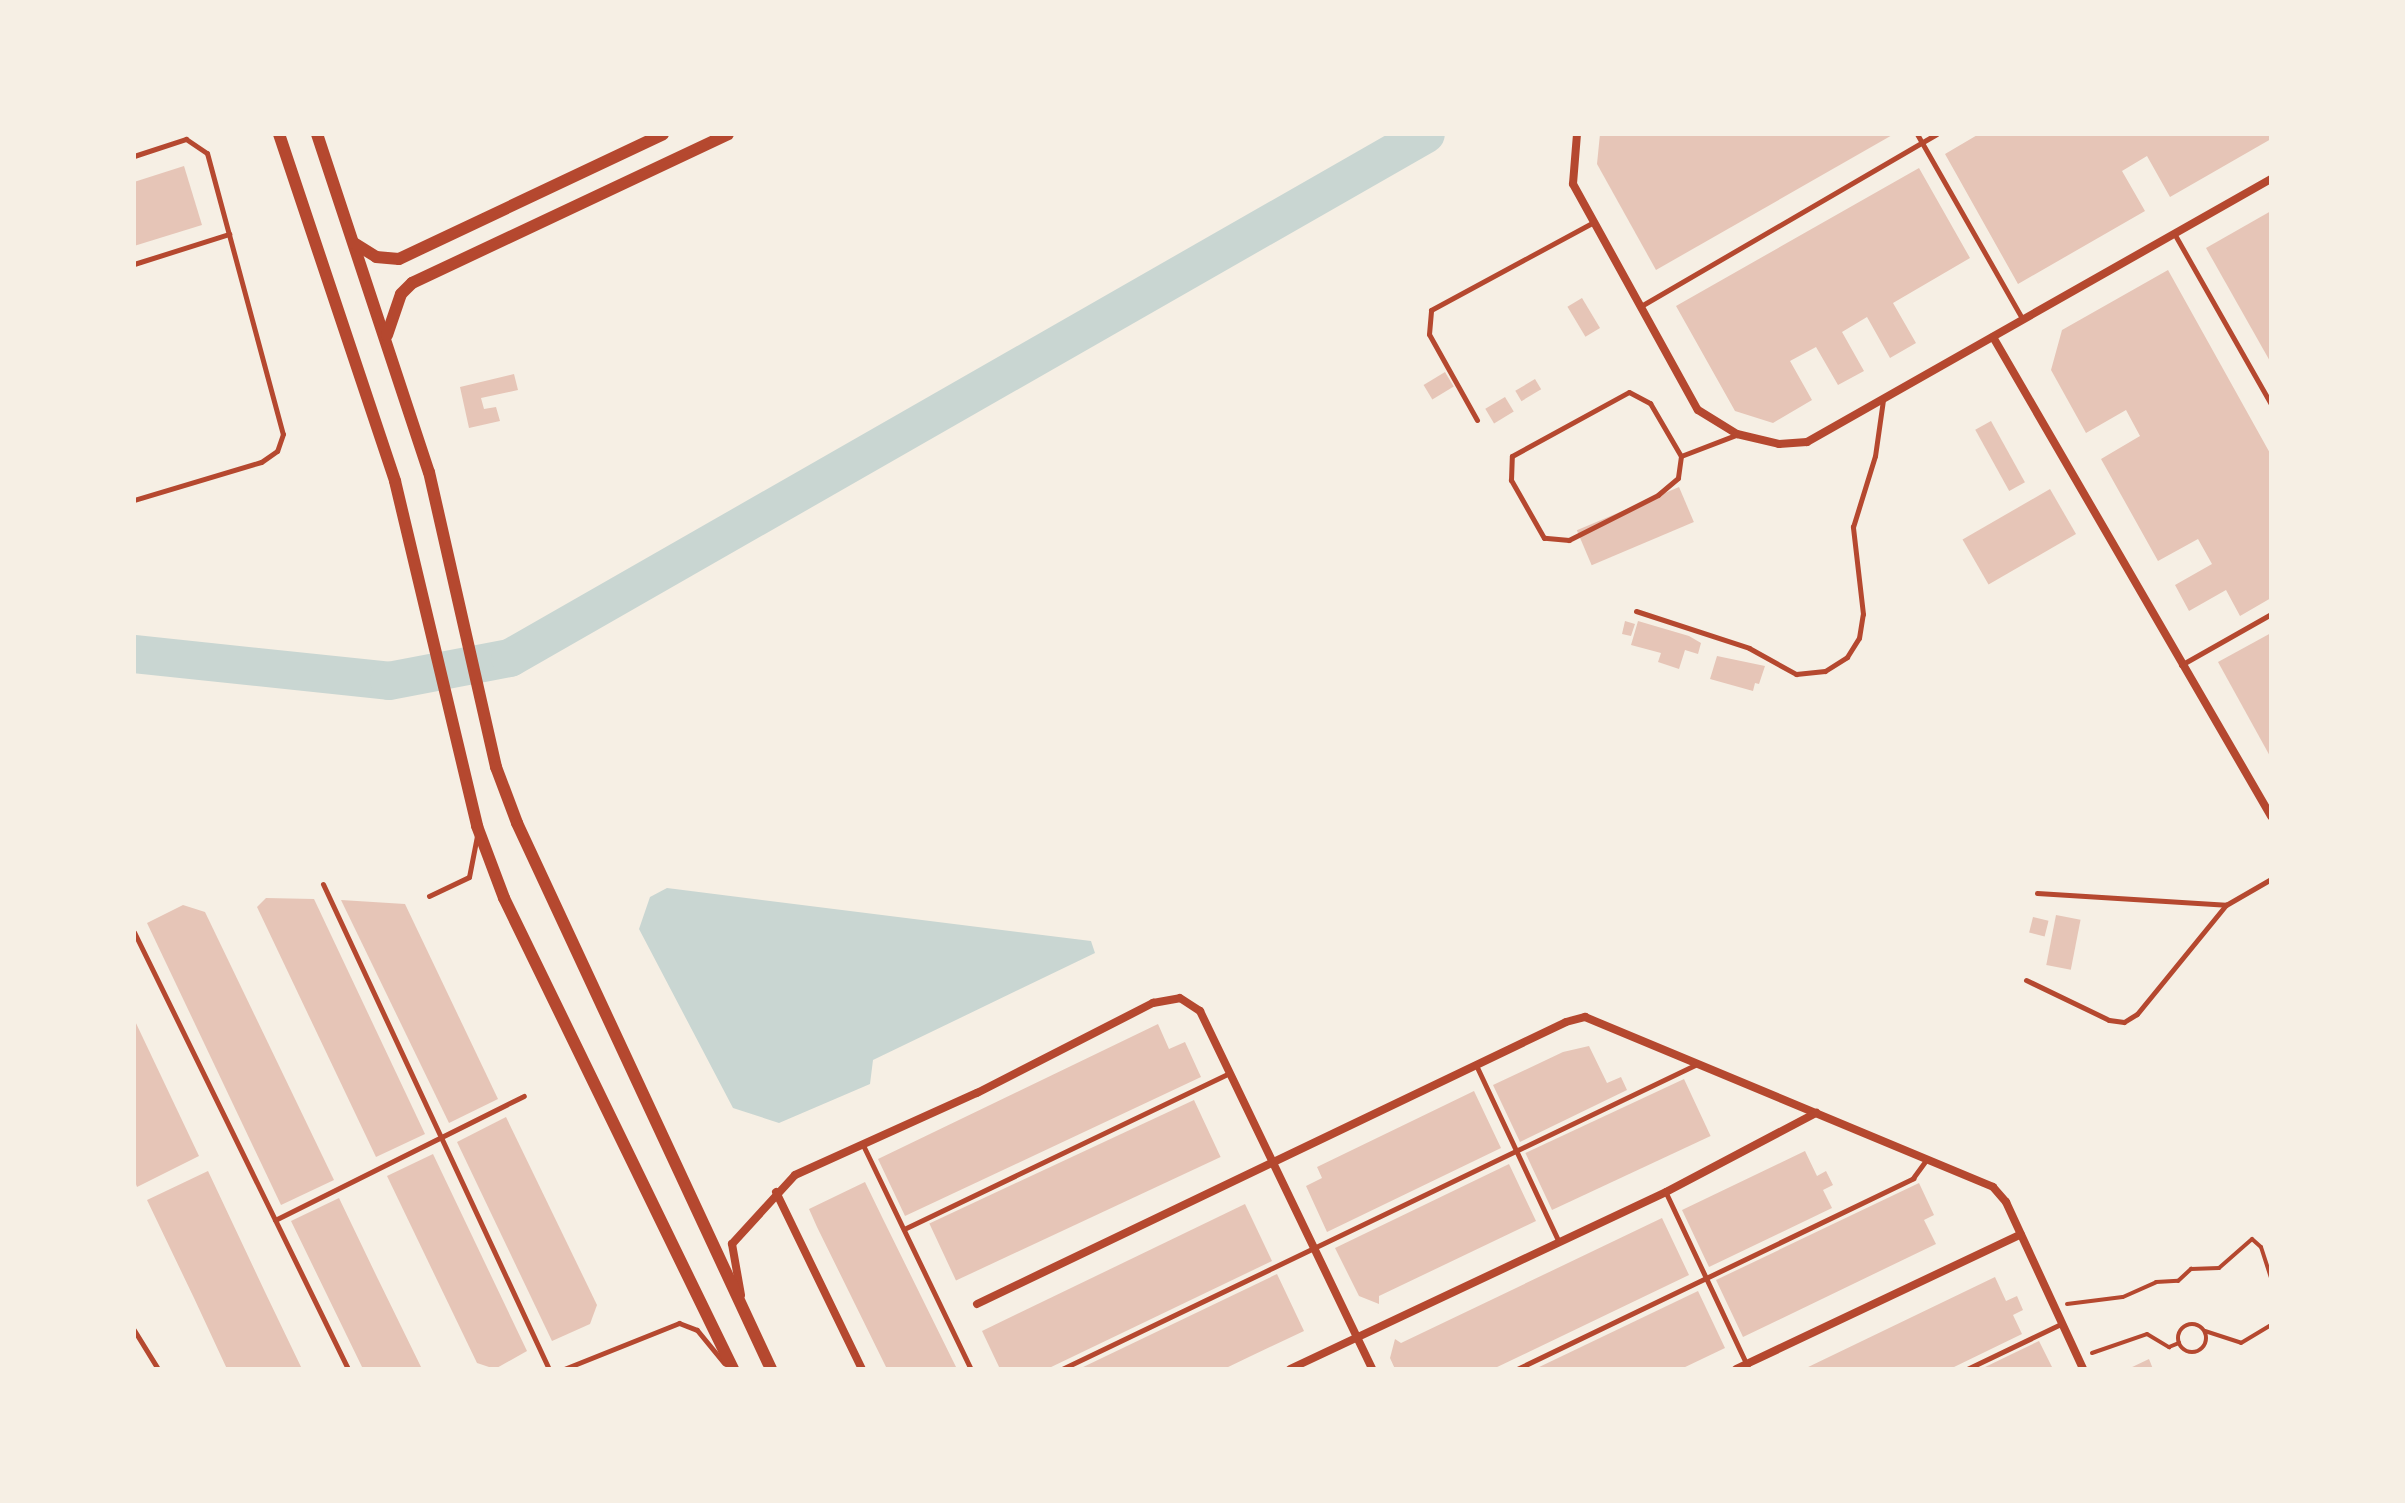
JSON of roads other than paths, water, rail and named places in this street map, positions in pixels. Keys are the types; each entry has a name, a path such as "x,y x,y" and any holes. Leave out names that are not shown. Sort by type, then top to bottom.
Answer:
{"street":[{"path":"279,134 395,481 445,702 477,826 504,898 731,1369"},
{"path":"317,134 386,337 444,527 480,697 517,823 771,1369"},
{"path":"354,243 376,257 399,259 663,134"},
{"path":"386,337 401,294 412,283 728,134"},
{"path":"1576,137 1573,184 1698,410 1751,439 1807,442 2271,179"},
{"path":"1993,337 2180,665 2271,816"},
{"path":"747,1320 732,1244 776,1192 795,1175 1153,1003 1180,998 1195,1006 1372,1369"},
{"path":"977,1304 1566,1022 1594,1018 1993,1187 2021,1234 2083,1369"},
{"path":"1290,1369 1666,1192 1816,1113"},
{"path":"776,1192 862,1369"},
{"path":"1736,1369 1748,1366 2021,1234"}],"lane":[{"path":"1917,134 2023,320"},
{"path":"1639,307 1937,134"},
{"path":"134,156 186,139 200,144 282,416 277,451 261,462 134,500"},
{"path":"1477,420 1429,334 1431,310 1592,223"},
{"path":"134,264 229,234"},
{"path":"2174,234 2271,404"},
{"path":"1629,392 1650,403 1681,456 1681,473 1671,487 1560,543 1538,531 1508,472 1519,450 1629,392"},
{"path":"1636,611 1749,648 1796,674 1825,671 1847,657 1859,638 1863,614 1853,527 1875,456 1883,399"},
{"path":"1681,456 1737,434"},
{"path":"2180,665 2271,614"},
{"path":"429,896 469,877 477,854 477,826"},
{"path":"2026,980 2109,1020 2124,1022 2137,1014 2226,905 2271,879"},
{"path":"323,884 549,1369"},
{"path":"2037,893 2226,905"},
{"path":"134,932 348,1369"},
{"path":"1062,1369 1697,1063"},
{"path":"1476,1065 1559,1242"},
{"path":"904,1229 1229,1072"},
{"path":"275,1220 524,1096"},
{"path":"862,1143 971,1369"},
{"path":"1517,1369 1913,1178 1926,1160"},
{"path":"1666,1192 1748,1366"},
{"path":"1967,1369 2062,1323"},
{"path":"564,1369 635,1336 670,1324 689,1325 731,1369"},
{"path":"134,1330 158,1369"}],"waterway":[{"path":"134,654 389,681 510,658 1426,134"}]}
